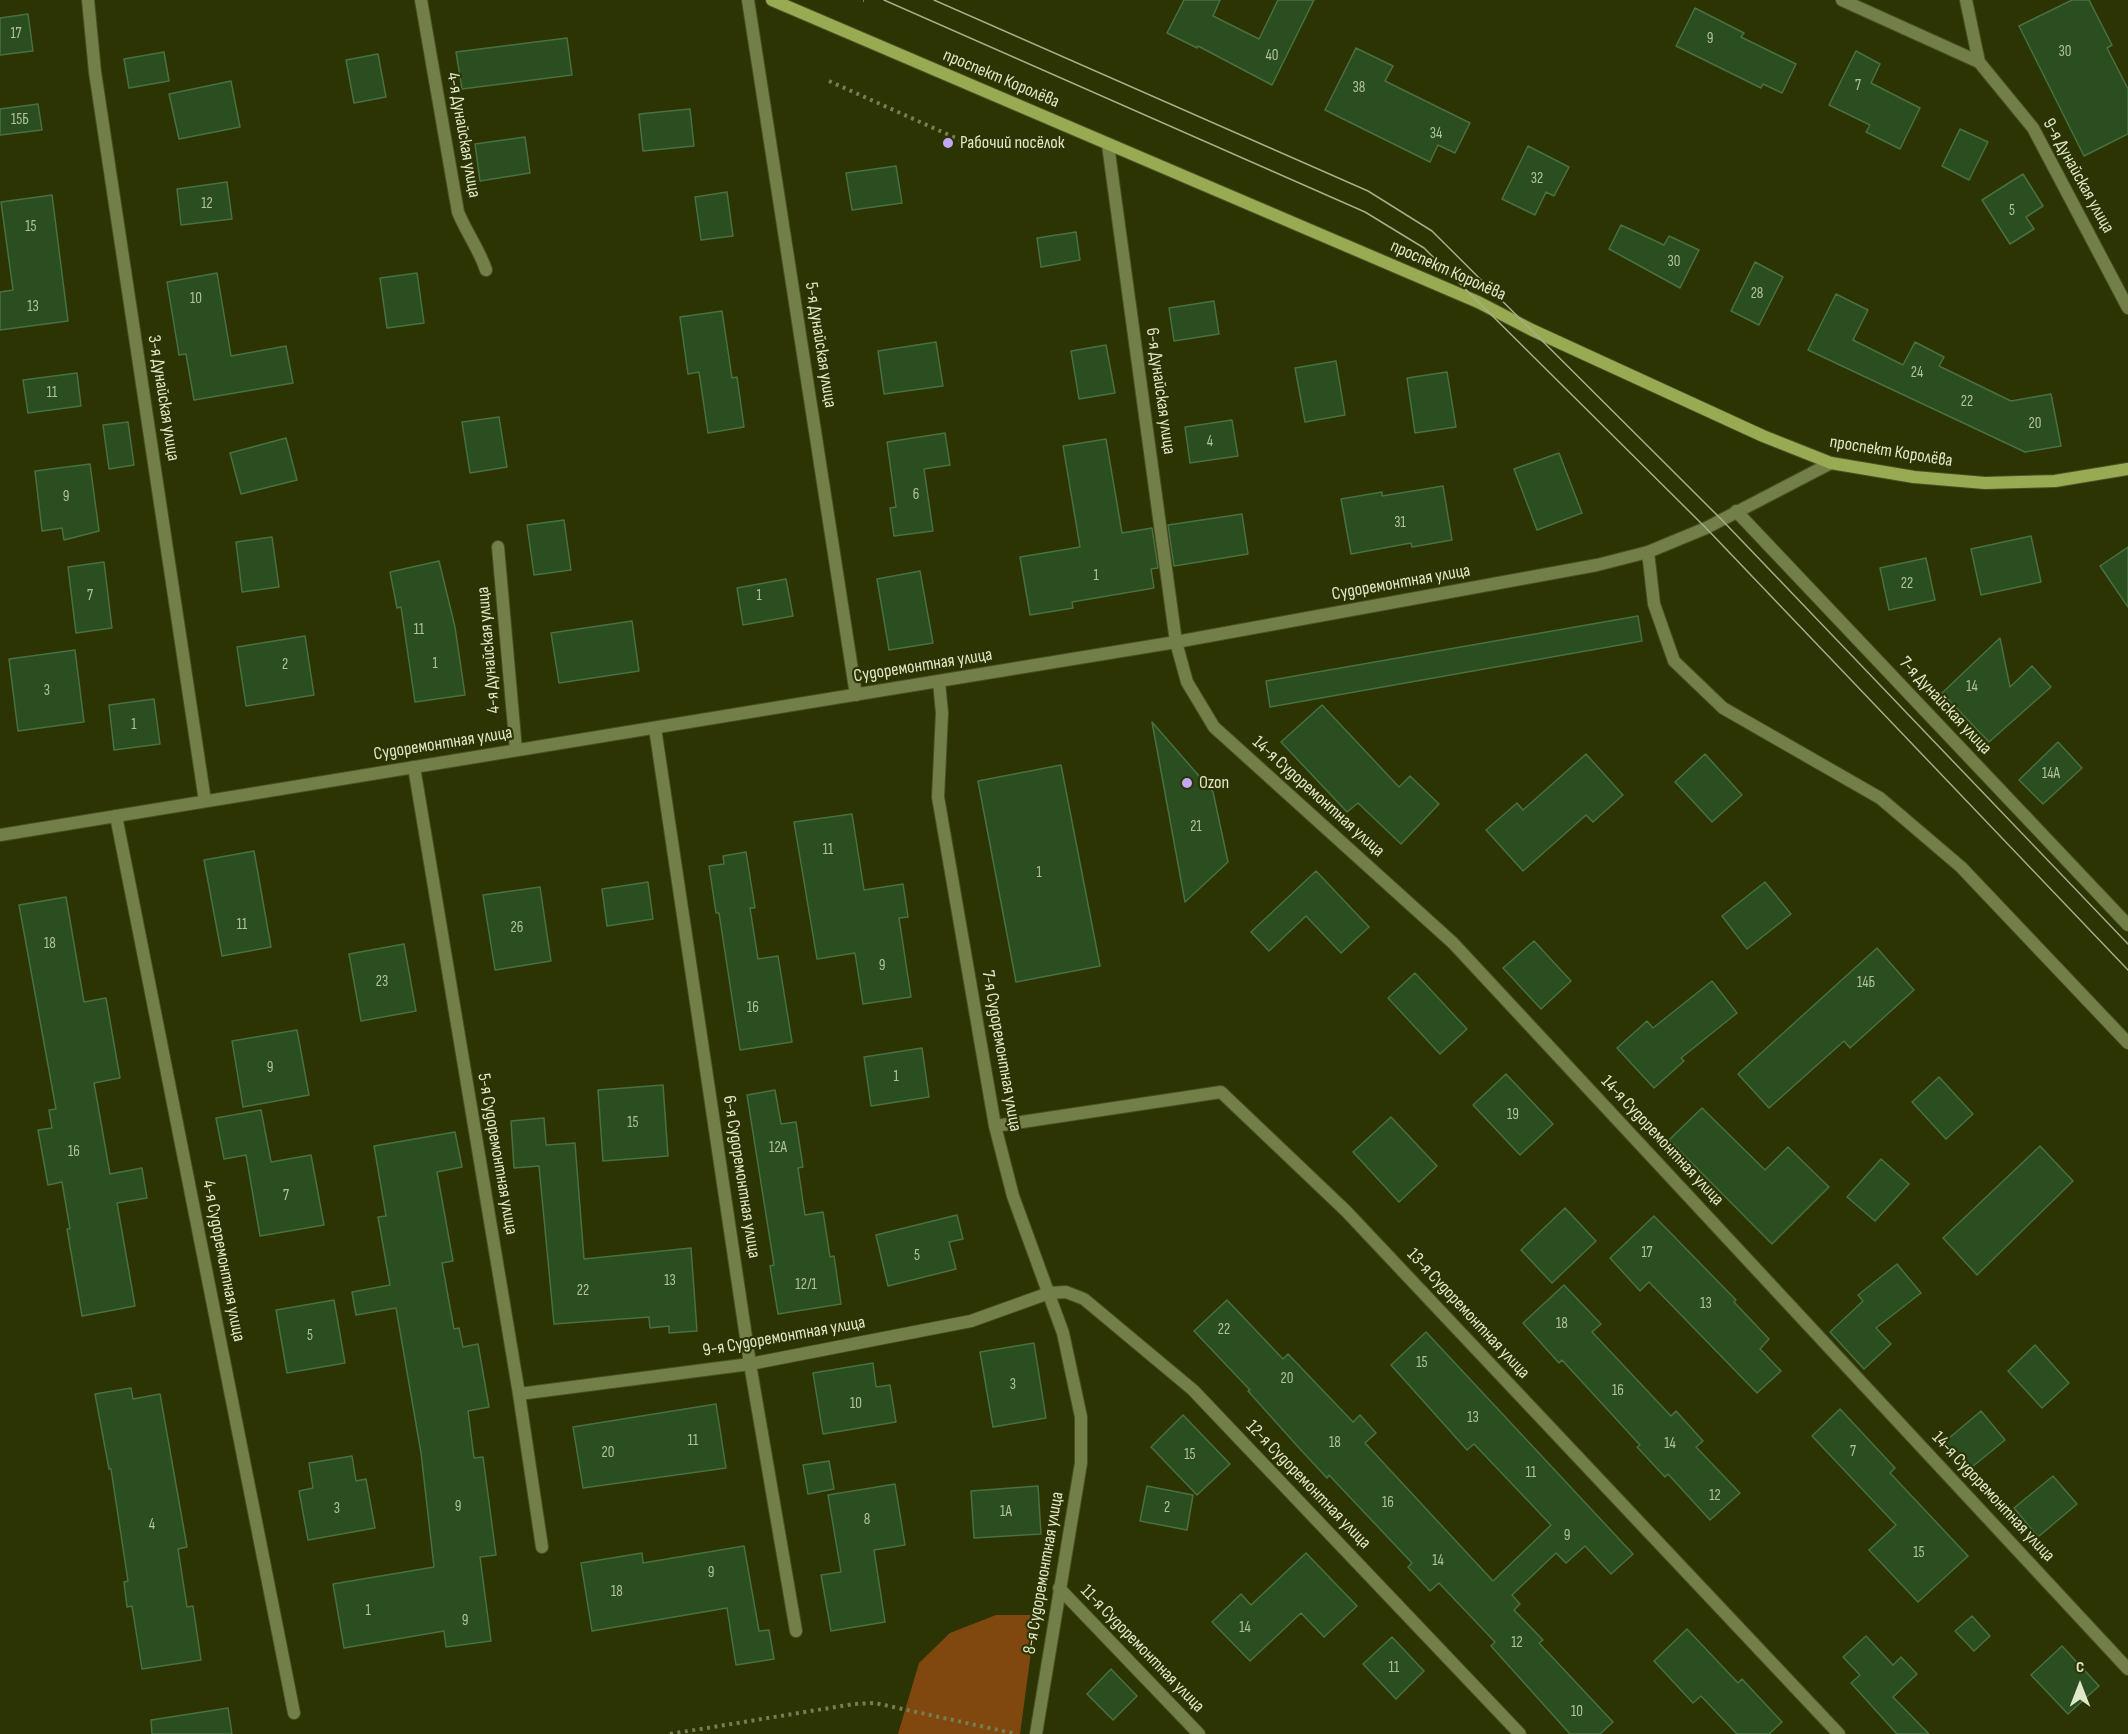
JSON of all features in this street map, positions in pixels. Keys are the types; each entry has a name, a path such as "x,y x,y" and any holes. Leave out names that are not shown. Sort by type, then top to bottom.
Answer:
{"main road":[{"name":"проспект Королёва","path":"772,0 1478,302 1532,330 1753,431 1831,463 1914,477 1985,483 2055,481 2128,469"}],"street":[{"name":"3-я Дунайская улица","path":"88,0 99,95 205,801"},
{"name":"4-я Дунайская улица","path":"421,0 458,212 465,230 480,252 486,270"},
{"name":"5-я Дунайская улица","path":"748,0 856,695"},
{"path":"1842,0 1979,62"},
{"name":"9-я Дунайская улица","path":"1966,0 1979,62 2033,128 2128,308"},
{"name":"6-я Дунайская улица","path":"1108,145 1176,642"},
{"name":"Судоремонтная улица","path":"0,835 1176,642 1586,567 1648,552 1706,528 1831,463"},
{"name":"7-я Дунайская улица","path":"1736,512 2128,925"},
{"name":"4-я Дунайская улица","path":"498,547 516,750"},
{"path":"1648,552 1653,604 1674,661 1724,708 1880,798 1961,867 2128,1043"},
{"name":"14-я Судоремонтная улица","path":"1176,642 1187,681 1214,727 1453,943 2128,1669"},
{"name":"7-я Судоремонтная улица","path":"939,681 942,713 938,797 995,1126 1012,1196 1063,1333 1081,1417"},
{"name":"6-я Судоремонтная улица","path":"655,728 750,1364 796,1631"},
{"name":"5-я Судоремонтная улица","path":"414,767 519,1394 542,1547"},
{"name":"4-я Судоремонтная улица","path":"116,816 294,1713"},
{"name":"13-я Судоремонтная улица","path":"995,1126 1221,1092 1346,1211 1839,1734"},
{"name":"12-я Судоремонтная улица","path":"1049,1293 1066,1292 1084,1299 1193,1390 1520,1734"},
{"name":"9-я Судоремонтная улица","path":"519,1394 750,1364 971,1321 1049,1293"},
{"name":"8-я Судоремонтная улица","path":"1036,1734 1081,1463 1081,1417"},
{"name":"11-я Судоремонтная улица","path":"1059,1588 1198,1734"}],"path":[{"path":"829,81 978,148"},
{"path":"670,1734 854,1704 875,1703 1017,1734"}],"shaded area":[{"path":"996,1615 1036,1615 1020,1734 898,1734 919,1663 950,1633"}],"building":[{"path":"1184,0 1220,0 1213,16 1259,39 1278,0 1314,0 1272,85 1198,46 1197,48 1167,33"},
{"path":"2072,0 2089,0 2112,45 2107,48 2128,89 2128,134 2084,156 2019,26"},
{"path":"1695,8 1744,33 1741,37 1796,64 1782,93 1763,84 1761,88 1676,46"},
{"path":"28,14 33,51 0,55 0,18"},
{"path":"567,38 572,75 462,89 456,52"},
{"path":"1356,48 1393,66 1385,81 1470,123 1455,153 1438,145 1430,162 1325,110"},
{"path":"1856,51 1880,64 1871,83 1920,108 1900,149 1866,132 1870,125 1829,105"},
{"path":"164,52 169,81 129,88 124,59"},
{"path":"378,54 386,97 354,103 346,60"},
{"path":"231,81 240,127 179,139 169,94"},
{"path":"38,104 42,130 0,135 0,109"},
{"path":"690,109 694,146 643,151 639,114"},
{"path":"1960,129 1988,142 1969,180 1942,166"},
{"path":"525,137 530,173 480,181 475,144"},
{"path":"1528,146 1569,167 1554,196 1546,192 1535,215 1502,199"},
{"path":"896,166 902,203 852,210 846,173"},
{"path":"2023,174 2043,206 2026,217 2034,229 2010,244 1982,200"},
{"path":"227,182 232,219 181,225 177,189"},
{"path":"727,192 733,236 701,240 695,197"},
{"path":"52,195 68,321 0,330 0,292 13,290 1,202"},
{"path":"1621,225 1664,245 1669,236 1699,250 1680,288 1609,249"},
{"path":"1076,232 1080,260 1041,267 1037,238"},
{"path":"1755,262 1783,277 1759,325 1731,311"},
{"path":"217,273 231,356 286,346 293,383 194,400 186,354 179,355 167,282"},
{"path":"417,273 424,323 387,328 380,278"},
{"path":"1836,294 1868,310 1853,340 1903,365 1915,342 1944,357 1939,366 2011,401 2051,394 2061,446 2025,452 1808,350"},
{"path":"1214,301 1219,334 1174,341 1169,308"},
{"path":"722,311 732,378 737,377 744,427 708,433 699,372 688,374 680,317"},
{"path":"936,342 943,386 884,394 878,351"},
{"path":"1106,345 1115,393 1079,399 1071,351"},
{"path":"1336,361 1345,415 1305,422 1295,368"},
{"path":"1447,372 1456,427 1415,433 1407,378"},
{"path":"77,373 81,406 28,413 23,380"},
{"path":"499,417 507,467 470,473 462,422"},
{"path":"1232,420 1238,456 1190,463 1185,427"},
{"path":"128,422 134,465 109,469 103,425"},
{"path":"945,433 950,465 924,469 933,531 894,536 890,508 896,507 887,442"},
{"path":"286,438 297,480 241,494 230,453"},
{"path":"1106,439 1122,533 1152,528 1158,568 1151,569 1154,588 1072,602 1073,608 1030,615 1020,557 1080,547 1063,446"},
{"path":"1559,453 1582,513 1537,530 1514,469"},
{"path":"90,464 99,531 64,540 62,528 42,531 35,471"},
{"path":"1443,486 1452,540 1412,547 1411,543 1351,554 1341,499 1382,492 1382,496"},
{"path":"1242,514 1248,554 1174,566 1168,525"},
{"path":"564,520 571,570 534,575 527,525"},
{"path":"2031,536 2041,582 1981,595 1971,549"},
{"path":"272,537 279,587 242,592 236,542"},
{"path":"2128,547 2128,607 2100,566"},
{"path":"1926,558 1935,600 1889,610 1880,568"},
{"path":"439,561 455,627 465,695 415,702 401,607 397,608 390,572"},
{"path":"104,562 112,628 76,633 68,567"},
{"path":"920,571 933,643 889,650 877,579"},
{"path":"786,579 793,616 743,625 737,588"},
{"path":"1638,616 1642,641 1270,707 1266,681"},
{"path":"632,621 639,671 559,683 551,633"},
{"path":"305,636 314,695 246,706 237,647"},
{"path":"2000,638 2010,687 2032,666 2051,687 1989,742 1942,693"},
{"path":"75,650 84,722 18,731 9,659"},
{"path":"154,699 160,744 114,750 109,705"},
{"path":"1322,705 1399,787 1410,776 1439,804 1401,844 1358,803 1347,812 1281,742"},
{"path":"1152,722 1213,792 1228,862 1185,902"},
{"path":"2058,742 2082,768 2043,804 2019,780"},
{"path":"1586,754 1623,795 1593,822 1586,815 1523,871 1486,830 1517,803 1523,810"},
{"path":"1705,754 1742,795 1712,822 1675,782"},
{"path":"1061,765 1100,966 1016,982 978,781"},
{"path":"852,814 864,890 903,884 908,917 899,918 911,997 863,1004 855,953 817,959 794,822"},
{"path":"254,851 271,947 222,956 204,860"},
{"path":"746,852 755,908 750,908 758,959 778,956 792,1042 740,1050 719,913 716,913 709,866 724,864 723,856"},
{"path":"1316,871 1369,927 1341,953 1306,916 1269,951 1251,932"},
{"path":"648,882 653,919 607,926 602,889"},
{"path":"1765,882 1791,914 1747,949 1722,916"},
{"path":"540,887 551,961 495,970 483,895"},
{"path":"66,897 84,1002 106,998 120,1078 94,1083 110,1174 142,1168 147,1198 117,1203 135,1306 82,1316 67,1229 70,1229 62,1182 48,1185 38,1130 52,1128 49,1110 56,1109 19,905"},
{"path":"1534,941 1571,981 1541,1009 1503,968"},
{"path":"404,944 416,1011 361,1021 349,954"},
{"path":"1877,948 1914,990 1850,1048 1844,1041 1769,1108 1738,1074"},
{"path":"1415,973 1467,1029 1440,1054 1388,998"},
{"path":"1712,981 1737,1013 1681,1058 1684,1061 1654,1088 1617,1048 1647,1021 1653,1028"},
{"path":"297,1030 309,1095 243,1107 232,1041"},
{"path":"922,1048 929,1097 871,1106 864,1057"},
{"path":"1506,1074 1553,1124 1520,1155 1473,1105"},
{"path":"1939,1077 1973,1114 1946,1139 1912,1102"},
{"path":"663,1085 668,1156 603,1161 598,1090"},
{"path":"775,1090 781,1124 796,1122 803,1167 798,1168 805,1215 823,1212 830,1257 834,1256 841,1304 778,1314 770,1266 774,1265 747,1095"},
{"path":"1702,1108 1765,1170 1788,1147 1829,1187 1772,1244 1669,1140"},
{"path":"261,1110 271,1162 311,1155 324,1225 260,1236 246,1155 224,1159 216,1118"},
{"path":"1391,1117 1437,1166 1399,1202 1353,1152"},
{"path":"544,1118 546,1145 575,1143 584,1259 691,1248 697,1331 669,1333 669,1326 650,1328 649,1317 554,1324 539,1166 514,1168 511,1121"},
{"path":"455,1132 462,1167 437,1172 453,1261 442,1263 454,1329 459,1328 463,1347 478,1344 489,1407 468,1411 474,1458 483,1457 496,1555 480,1557 491,1641 446,1647 444,1631 344,1648 333,1584 434,1567 421,1453 396,1308 356,1315 352,1292 390,1285 378,1217 386,1216 374,1146"},
{"path":"2040,1146 2073,1181 1977,1275 1943,1238"},
{"path":"1881,1159 1909,1184 1875,1221 1847,1197"},
{"path":"1565,1208 1596,1241 1552,1283 1521,1250"},
{"path":"957,1215 963,1239 949,1242 956,1269 888,1286 876,1235"},
{"path":"1654,1216 1736,1300 1734,1302 1769,1339 1760,1349 1781,1371 1757,1393 1649,1282 1640,1291 1610,1258"},
{"path":"1897,1264 1921,1293 1876,1328 1891,1344 1864,1369 1830,1332 1863,1301 1858,1295"},
{"path":"1564,1285 1601,1324 1592,1332 1671,1416 1676,1411 1703,1441 1696,1447 1740,1493 1710,1520 1668,1474 1665,1477 1637,1447 1640,1445 1562,1360 1559,1363 1523,1323"},
{"path":"334,1300 345,1363 287,1373 276,1310"},
{"path":"1227,1300 1283,1359 1288,1354 1353,1422 1360,1415 1376,1433 1365,1443 1493,1581 1551,1525 1474,1444 1467,1450 1391,1365 1426,1332 1633,1554 1611,1574 1585,1546 1566,1563 1556,1553 1512,1595 1520,1604 1514,1610 1543,1640 1539,1643 1613,1722 1600,1734 1570,1734 1491,1646 1495,1642 1439,1583 1430,1591 1408,1567 1412,1563 1329,1475 1327,1478 1248,1391 1250,1390 1194,1331"},
{"path":"1034,1343 1046,1418 993,1427 980,1352"},
{"path":"2035,1345 2069,1383 2042,1408 2008,1371"},
{"path":"873,1363 876,1387 890,1385 896,1422 823,1434 813,1373"},
{"path":"131,1388 133,1399 160,1394 187,1547 178,1549 187,1607 193,1606 201,1660 142,1669 132,1606 127,1607 124,1582 128,1581 111,1469 109,1469 95,1394"},
{"path":"716,1404 726,1468 583,1488 573,1427"},
{"path":"1840,1409 1895,1468 1890,1473 1968,1556 1918,1602 1869,1550 1896,1525 1812,1436"},
{"path":"1981,1411 2005,1440 1966,1472 1942,1444"},
{"path":"1183,1415 1230,1464 1197,1495 1151,1447"},
{"path":"352,1456 356,1481 366,1479 375,1528 308,1540 299,1491 313,1488 309,1463"},
{"path":"829,1461 834,1489 808,1494 803,1465"},
{"path":"2053,1476 2077,1504 2038,1537 2014,1508"},
{"path":"895,1484 905,1545 874,1550 885,1622 831,1631 821,1575 841,1572 828,1495"},
{"path":"1038,1486 1041,1534 974,1538 971,1491"},
{"path":"1147,1486 1193,1495 1187,1530 1140,1521"},
{"path":"744,1546 759,1631 769,1630 774,1659 736,1665 727,1608 592,1631 581,1563 642,1553 643,1563"},
{"path":"1306,1553 1357,1606 1324,1637 1301,1613 1250,1661 1212,1622 1241,1594 1251,1605"},
{"path":"1972,1616 1990,1636 1974,1651 1955,1631"},
{"path":"1687,1629 1738,1683 1742,1679 1782,1722 1769,1734 1737,1734 1701,1696 1693,1703 1654,1661"},
{"path":"1866,1636 1893,1665 1901,1657 1917,1674 1893,1697 1929,1734 1897,1734 1851,1683 1860,1675 1843,1657"},
{"path":"1392,1637 1424,1671 1396,1699 1363,1664"},
{"path":"2062,1646 2099,1686 2068,1714 2031,1675"},
{"path":"1111,1669 1137,1696 1113,1720 1087,1694"},
{"path":"228,1708 232,1734 152,1734 151,1720"}],"tram line":[{"path":"884,0 1365,212 1424,248 1706,528 2128,970"},
{"path":"934,0 1368,191 1432,231 1721,519 2128,944"}],"place":[{"name":"Рабочий посёлок","path":"948,143"},
{"name":"Ozon","path":"1187,783"}]}
